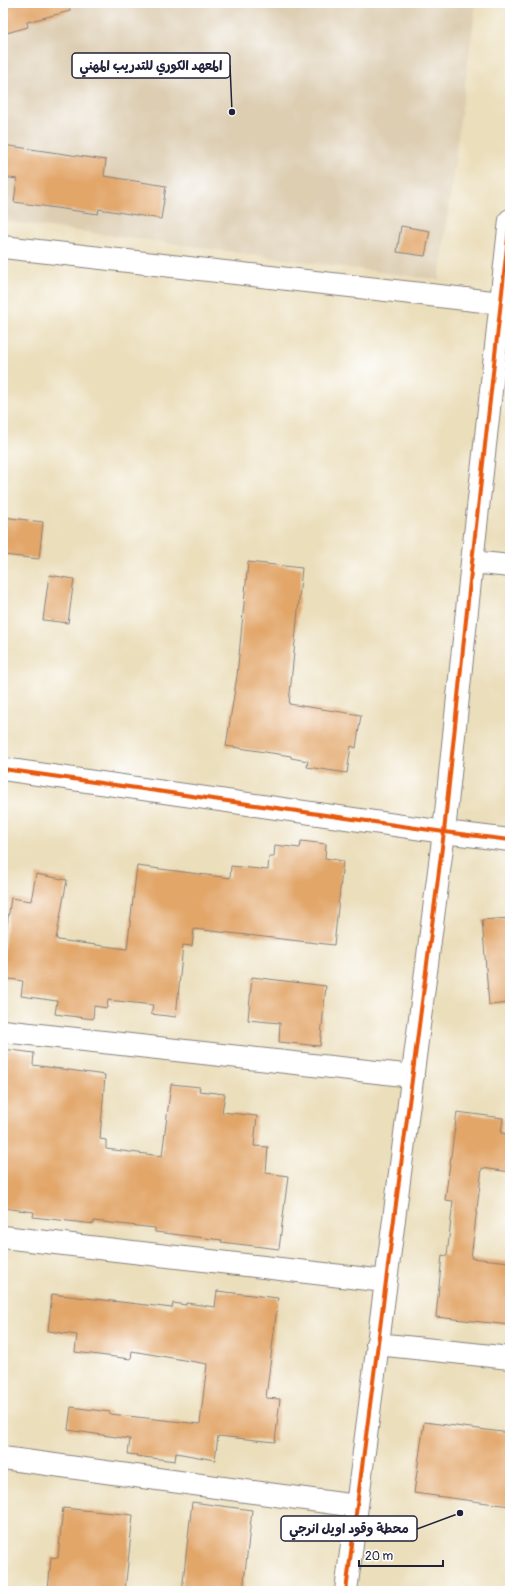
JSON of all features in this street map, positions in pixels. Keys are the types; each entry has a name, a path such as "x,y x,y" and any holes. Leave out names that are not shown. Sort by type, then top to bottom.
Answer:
{"street":[{"path":"346,1591 444,832 472,562 505,303 510,220"},
{"path":"3,247 505,303"},
{"path":"472,562 510,566"},
{"path":"3,769 444,832 510,840"},
{"path":"3,1031 413,1076"},
{"path":"3,1237 385,1281"},
{"path":"377,1344 510,1358"},
{"path":"3,1458 356,1506"}],"shaded area":[{"path":"3,3 476,3 439,280 3,221"}],"building":[{"path":"3,3 69,3 70,11 27,22 28,27 3,34"},
{"path":"3,145 106,160 104,176 166,186 161,219 99,209 98,214 14,202 17,179 3,177"},
{"path":"401,226 430,231 425,256 397,252"},
{"path":"3,517 43,522 39,559 3,555"},
{"path":"248,562 302,568 289,704 361,715 356,748 351,746 347,773 307,767 308,761 291,758 291,756 226,746 237,676"},
{"path":"49,575 74,579 68,623 43,620"},
{"path":"301,841 326,844 325,858 343,861 334,945 194,929 192,946 183,945 176,1017 151,1014 153,1005 108,1000 107,1008 94,1006 93,1019 55,1014 57,1001 21,996 23,981 3,978 3,952 11,898 31,901 36,874 67,880 56,939 127,949 137,866 230,878 231,866 268,870 269,857 274,857 275,845 300,848"},
{"path":"510,918 510,1003 489,1005 482,920"},
{"path":"252,977 326,986 320,1046 279,1042 280,1023 248,1020"},
{"path":"3,1049 34,1053 33,1065 105,1075 100,1139 106,1140 106,1149 162,1156 171,1084 200,1087 199,1091 225,1094 222,1112 257,1116 254,1146 268,1147 266,1173 288,1176 279,1249 155,1232 155,1228 94,1221 94,1224 33,1217 34,1212 3,1208"},
{"path":"457,1112 503,1118 501,1133 510,1134 510,1172 482,1168 471,1258 510,1262 510,1325 436,1317 442,1255 447,1256 453,1201 445,1200"},
{"path":"217,1291 278,1298 266,1398 280,1399 275,1442 218,1436 215,1460 176,1453 175,1461 128,1454 130,1439 68,1430 71,1407 110,1412 110,1414 200,1424 207,1364 132,1351 131,1359 75,1352 77,1335 48,1331 52,1294 172,1308 173,1303 186,1305 186,1303 215,1307"},
{"path":"424,1422 510,1433 510,1506 414,1493"},
{"path":"192,1502 252,1510 243,1591 182,1591"},
{"path":"63,1508 133,1515 125,1591 48,1591 51,1557 58,1558"}],"cycle path":[{"path":"346,1591 444,832 510,220"},
{"path":"3,769 444,832 510,840"}],"place":[{"name":"المعهد الكوري للتدريب المهني","path":"232,112"},
{"name":"محطة وقود اويل انرجي","path":"460,1513"}]}
